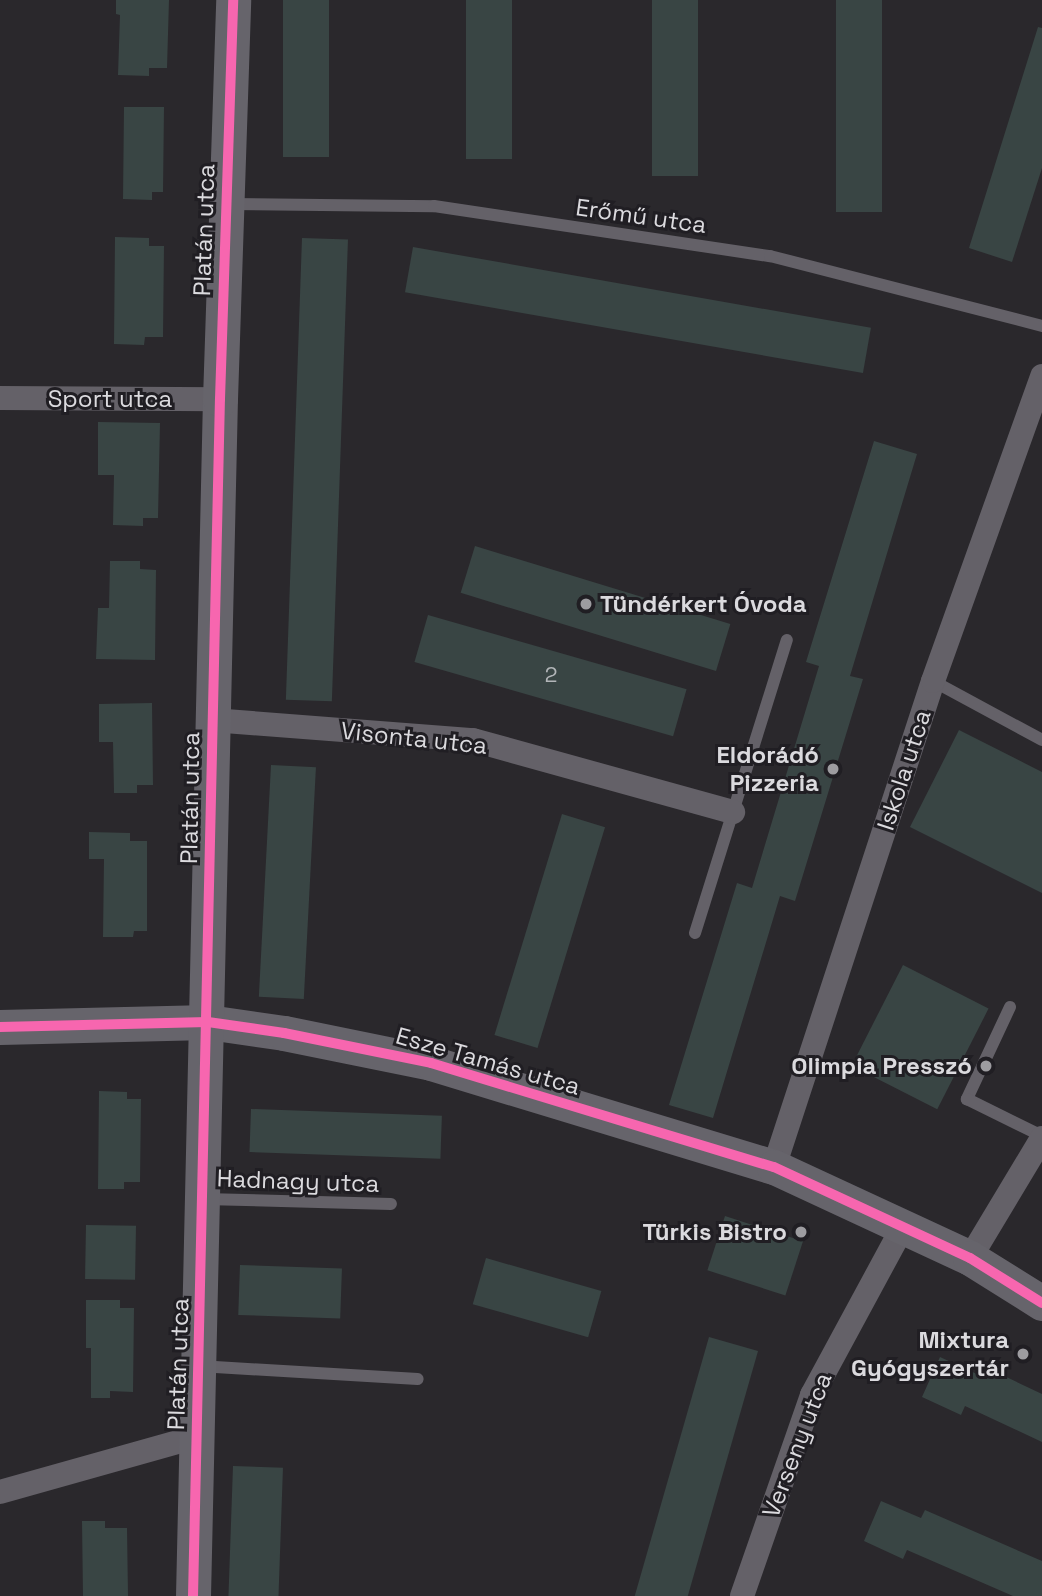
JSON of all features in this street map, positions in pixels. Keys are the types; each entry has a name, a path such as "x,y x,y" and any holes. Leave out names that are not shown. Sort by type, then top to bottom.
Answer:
{"street":[{"name":"Platán utca","path":"193,1596 220,399 233,0"},
{"name":"Iskola utca","path":"774,1167 933,681 1042,376"},
{"name":"Sport utca","path":"0,398 220,399"},
{"name":"Visonta utca","path":"212,720 473,740 733,812"},
{"name":"Esze Tamás utca","path":"0,1027 208,1022 284,1033 431,1063 774,1167 904,1225 970,1258 1042,1303"},
{"path":"970,1258 1042,1137"},
{"name":"Verseny utca","path":"742,1596 812,1395 904,1225"},
{"path":"0,1492 196,1437"}],"lane":[{"name":"Erőmű utca","path":"225,204 434,206 770,256 1042,326"},
{"path":"695,933 787,640"},
{"path":"933,681 1042,740"},
{"path":"1010,1007 967,1099 1042,1137"},
{"name":"Hadnagy utca","path":"204,1199 391,1204"},
{"path":"199,1366 418,1379"}],"building":[{"path":"116,0 169,0 167,68 149,68 149,76 118,75 120,15 116,14"},
{"path":"283,0 329,0 329,157 283,157"},
{"path":"466,0 512,0 512,159 466,159"},
{"path":"652,0 698,0 698,176 652,176"},
{"path":"836,0 882,0 882,212 836,212"},
{"path":"1038,27 1042,28 1042,168 1012,262 969,248"},
{"path":"124,107 164,107 163,192 152,192 152,200 123,199"},
{"path":"115,237 149,238 149,246 164,246 163,337 145,337 144,345 114,344"},
{"path":"302,238 348,240 332,701 286,700"},
{"path":"413,247 871,328 863,373 405,292"},
{"path":"98,422 160,423 158,518 143,518 143,526 113,525 114,475 98,475"},
{"path":"874,441 917,454 850,676 863,679 795,901 780,896 713,1118 669,1105 737,883 752,888 819,666 806,662"},
{"path":"475,546 730,624 716,671 461,593"},
{"path":"110,561 140,561 140,569 156,570 155,660 96,659 98,608 109,608"},
{"path":"428,615 687,689 673,736 414,662"},
{"path":"152,703 153,785 137,785 137,793 114,793 113,742 99,742 99,704"},
{"path":"959,730 1042,772 1042,893 910,827"},
{"path":"271,765 316,767 304,999 259,997"},
{"path":"562,814 605,827 537,1048 494,1035"},
{"path":"89,832 130,833 130,841 147,841 147,931 134,931 133,937 103,937 104,859 89,859"},
{"path":"903,965 989,1009 937,1109 852,1066"},
{"path":"99,1091 127,1092 127,1099 141,1099 140,1182 124,1182 124,1189 98,1189"},
{"path":"251,1109 442,1116 440,1159 249,1152"},
{"path":"725,1216 803,1241 785,1296 707,1270"},
{"path":"86,1225 136,1226 135,1280 85,1279"},
{"path":"486,1258 601,1291 588,1337 473,1304"},
{"path":"240,1265 342,1269 340,1319 238,1315"},
{"path":"86,1300 120,1300 120,1308 134,1308 133,1392 110,1391 110,1398 91,1398 91,1348 86,1348"},
{"path":"709,1337 758,1351 688,1596 635,1596"},
{"path":"940,1357 979,1375 983,1366 1042,1394 1042,1442 965,1406 961,1415 922,1397"},
{"path":"233,1466 283,1468 278,1596 228,1596"},
{"path":"881,1501 921,1518 925,1510 1042,1561 1042,1596 1013,1596 907,1550 903,1559 864,1541"},
{"path":"82,1521 105,1521 105,1528 127,1528 128,1596 83,1596"}],"cycle path":[{"path":"193,1596 220,399 233,0"},
{"path":"0,1027 208,1022 284,1033 431,1063 774,1167 970,1258 1042,1303"}],"place":[{"name":"Tündérkert Óvoda","path":"586,604"},
{"name":"Eldorádó Pizzeria","path":"833,769"},
{"name":"Olimpia Presszó","path":"986,1066"},
{"name":"Türkis Bistro","path":"801,1232"},
{"name":"Mixtura Gyógyszertár","path":"1023,1354"}]}
